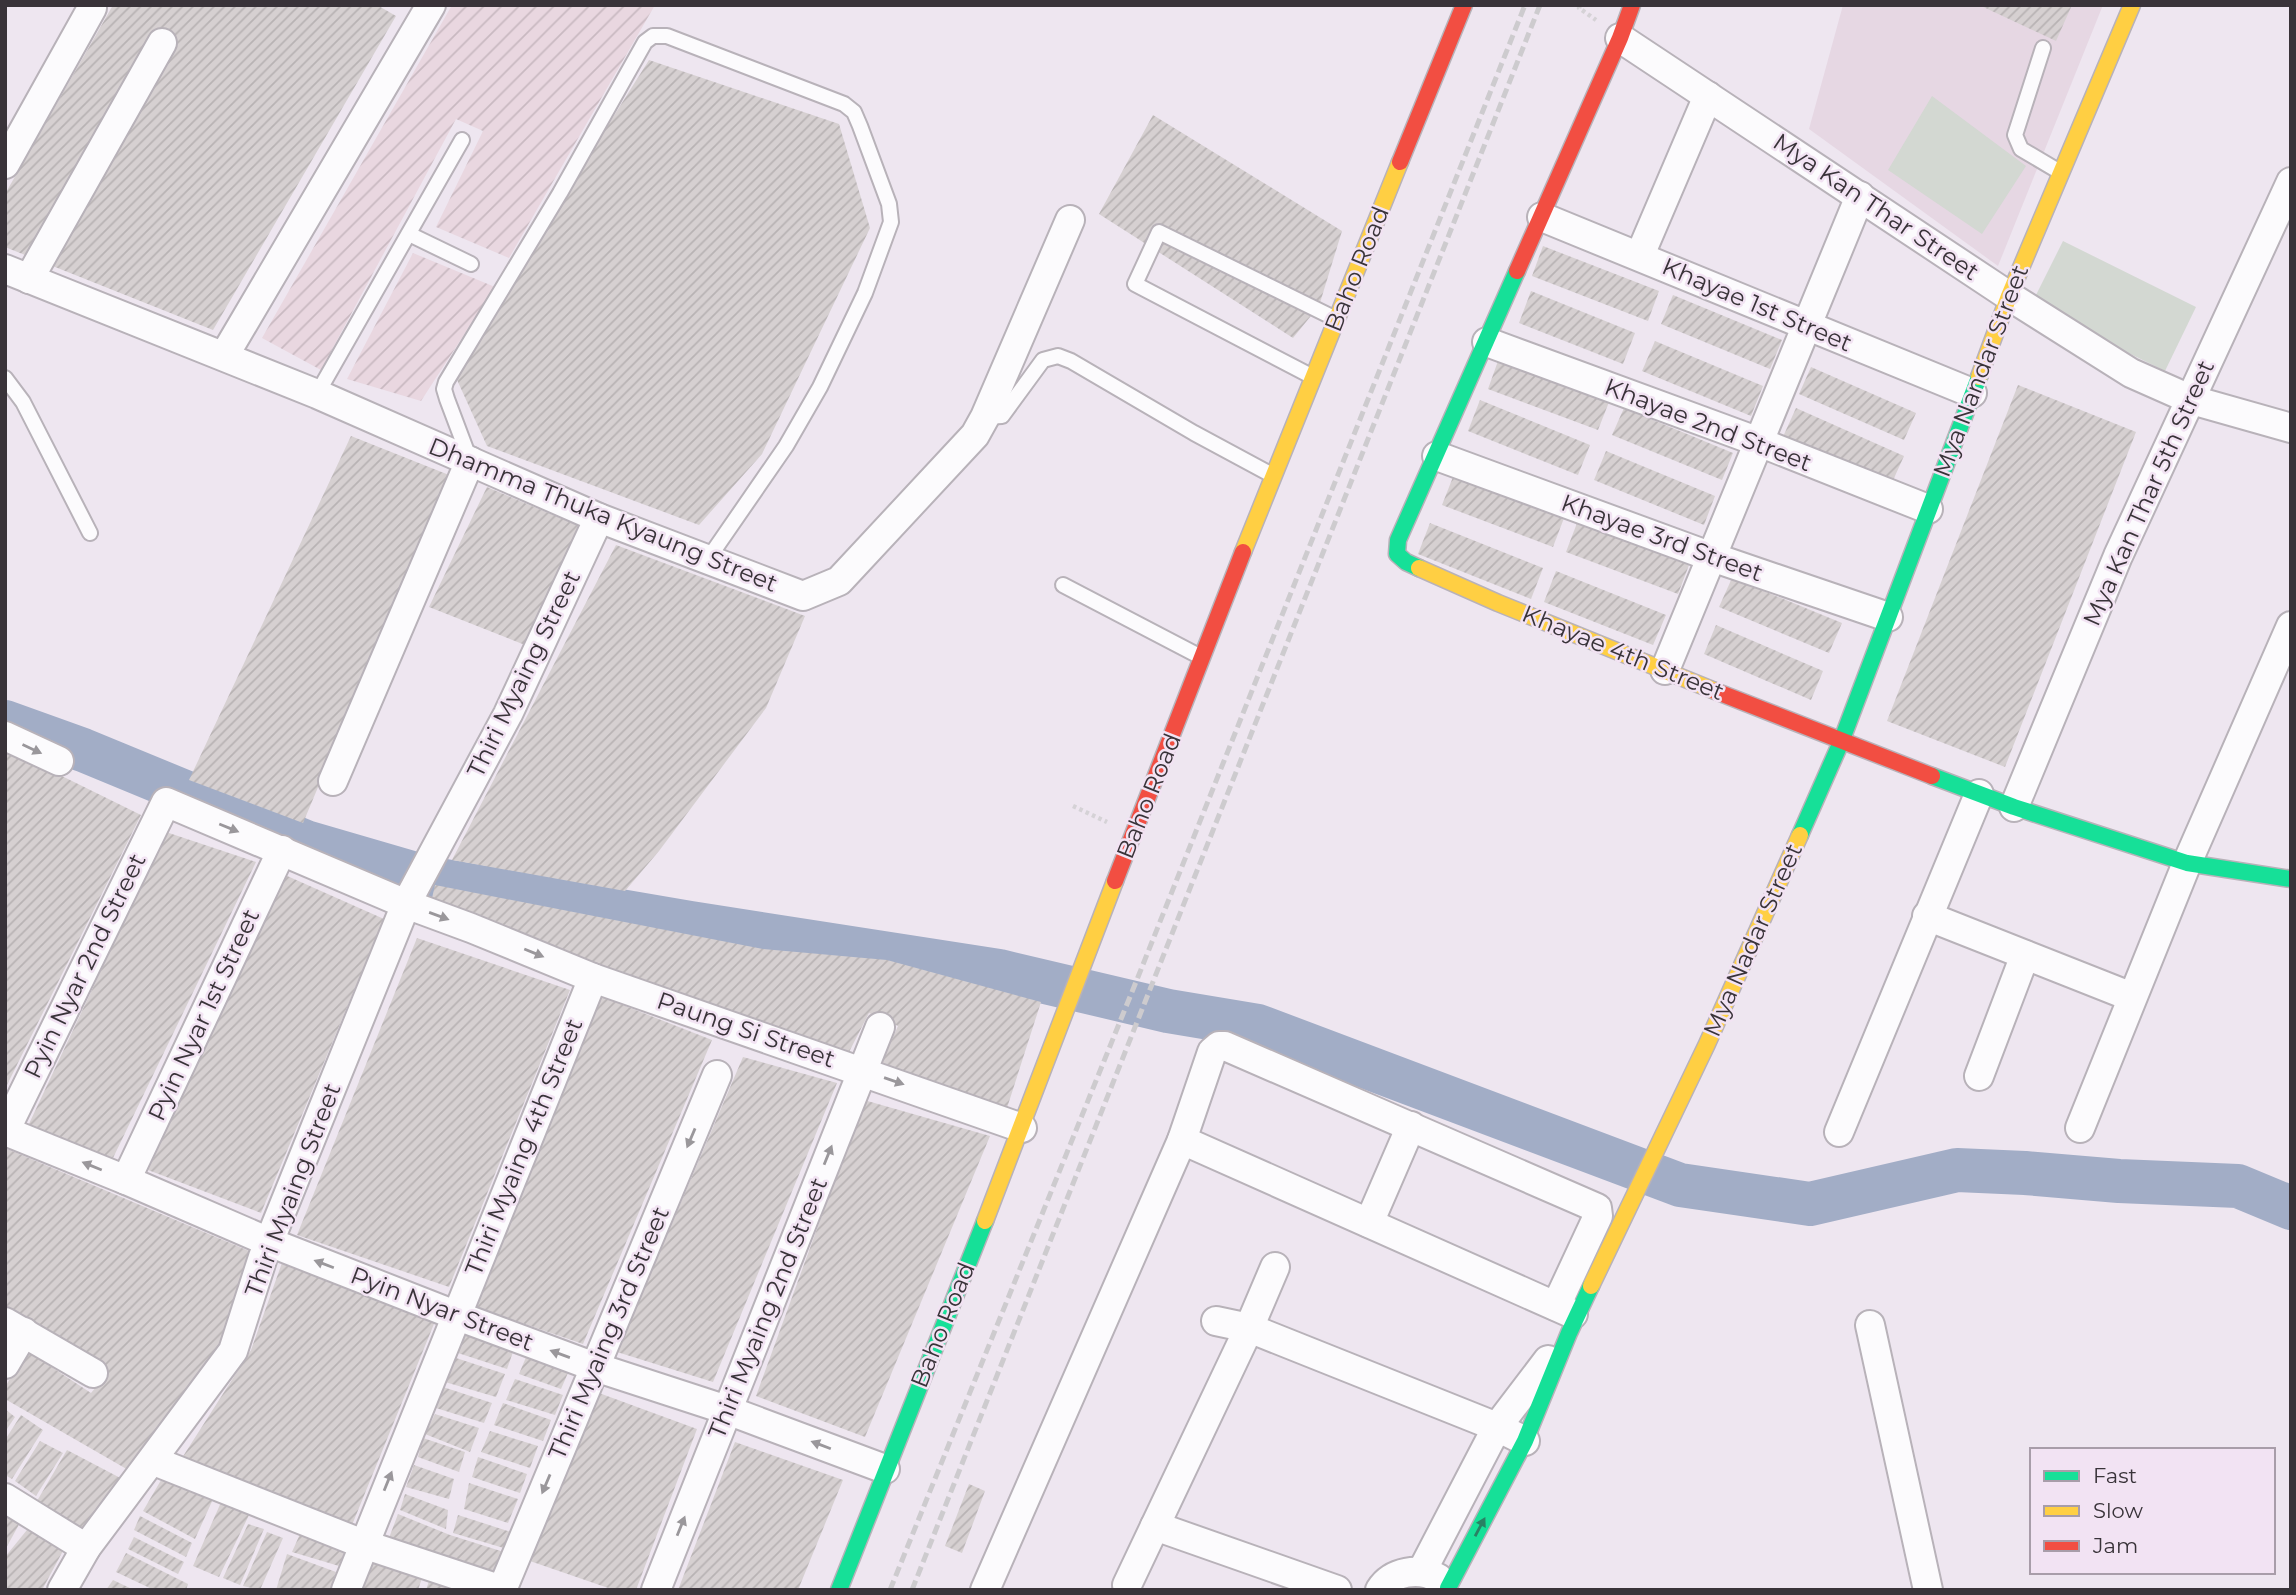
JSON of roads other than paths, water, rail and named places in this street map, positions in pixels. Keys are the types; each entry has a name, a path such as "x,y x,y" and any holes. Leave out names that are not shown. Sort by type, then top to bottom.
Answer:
{"street":[{"name":"Baho Road","path":"839,1590 1022,1128 1273,476 1464,5"},
{"path":"1437,456 1632,5"},
{"name":"Mya Nandar Street","path":"1841,742 2009,296 2132,5"},
{"path":"224,356 429,6"},
{"path":"5,164 92,8"},
{"name":"Mya Kan Thar Street","path":"1620,38 2009,296 2132,373 2192,400 2291,428"},
{"path":"17,274 162,43"},
{"path":"1640,255 1708,96"},
{"name":"Mya Kan Thar 5th Street","path":"2014,807 2118,556 2291,182"},
{"path":"1665,670 1860,196"},
{"name":"Khayae 1st Street","path":"1542,217 1972,393"},
{"name":"Dhamma Thuka Kyaung Street","path":"17,274 317,394 598,518 803,596 839,581 975,435 1070,220"},
{"name":"Khayae 2nd Street","path":"1487,342 1759,442 1928,509"},
{"name":"Khayae 3rd Street","path":"1437,456 1712,557 1888,617"},
{"name":"Khayae 4th Street","path":"1437,456 1398,540 1396,554 1406,562 1498,603 1841,742 2014,807 2187,863 2291,878"},
{"path":"332,781 470,461"},
{"name":"Thiri Myaing Street","path":"62,1590 86,1548 154,1461 233,1352 269,1242 417,884 508,714 598,518"},
{"path":"2080,1128 2187,863 2291,626"},
{"path":"5,736 59,761"},
{"name":"Mya Nadar Street","path":"1449,1589 1525,1441 1569,1319 1632,1204 1707,1044 1841,742"},
{"path":"1839,1132 1979,794"},
{"name":"Pyin Nyar 2nd Street","path":"5,1131 166,802 282,850"},
{"path":"282,850 417,884"},
{"name":"Pyin Nyar 1st Street","path":"126,1180 282,850"},
{"name":"Paung Si Street","path":"417,884 471,928 593,978 1022,1128"},
{"path":"1927,916 2132,997"},
{"path":"1979,1076 2025,955"},
{"name":"Thiri Myaing 4th Street","path":"345,1590 593,978"},
{"name":"Thiri Myaing 2nd Street","path":"656,1590 880,1027"},
{"path":"985,1590 1182,1140 1212,1052 1219,1046 1225,1046 1412,1126 1597,1208 1598,1216 1569,1319 1497,1427 1422,1572"},
{"name":"Thiri Myaing 3rd Street","path":"502,1590 717,1075"},
{"path":"1369,1223 1412,1126"},
{"name":"Pyin Nyar Street","path":"5,1131 269,1242 456,1315 595,1367 727,1410 885,1469"},
{"path":"1182,1140 1369,1223 1569,1319"},
{"path":"1128,1585 1275,1267"},
{"path":"1216,1321 1249,1328 1497,1427 1525,1441"},
{"path":"1870,1325 1928,1590"},
{"path":"5,1364 14,1327 93,1373"},
{"path":"154,1461 363,1544 502,1590"},
{"path":"5,1498 86,1548"},
{"path":"1155,1526 1337,1590"},
{"path":"1380,1590 1384,1583 1404,1573 1422,1572 1436,1576 1449,1589"}],"lane":[{"path":"470,461 447,399 444,389 446,382 560,193 645,42 653,36 667,36 844,104 854,111 860,126 889,204 891,222 865,293 820,387 786,446 708,559"},
{"path":"2043,48 2015,135 2021,149 2062,172"},
{"path":"317,394 462,140"},
{"path":"1313,377 1135,284 1159,232 1337,319"},
{"path":"409,234 471,264"},
{"path":"985,417 1002,416 1044,360 1058,356 1072,361 1273,476"},
{"path":"5,378 23,402 90,533"},
{"path":"1063,586 1203,659"}],"waterway":[{"path":"5,722 83,750 306,842 433,879 690,923 999,971 1168,1011 1258,1026 1680,1185 1810,1204 1957,1170 2238,1186 2291,1208"}],"railway":[{"path":"890,1590 1138,977 1525,5"},
{"path":"912,1590 1540,5"}]}
